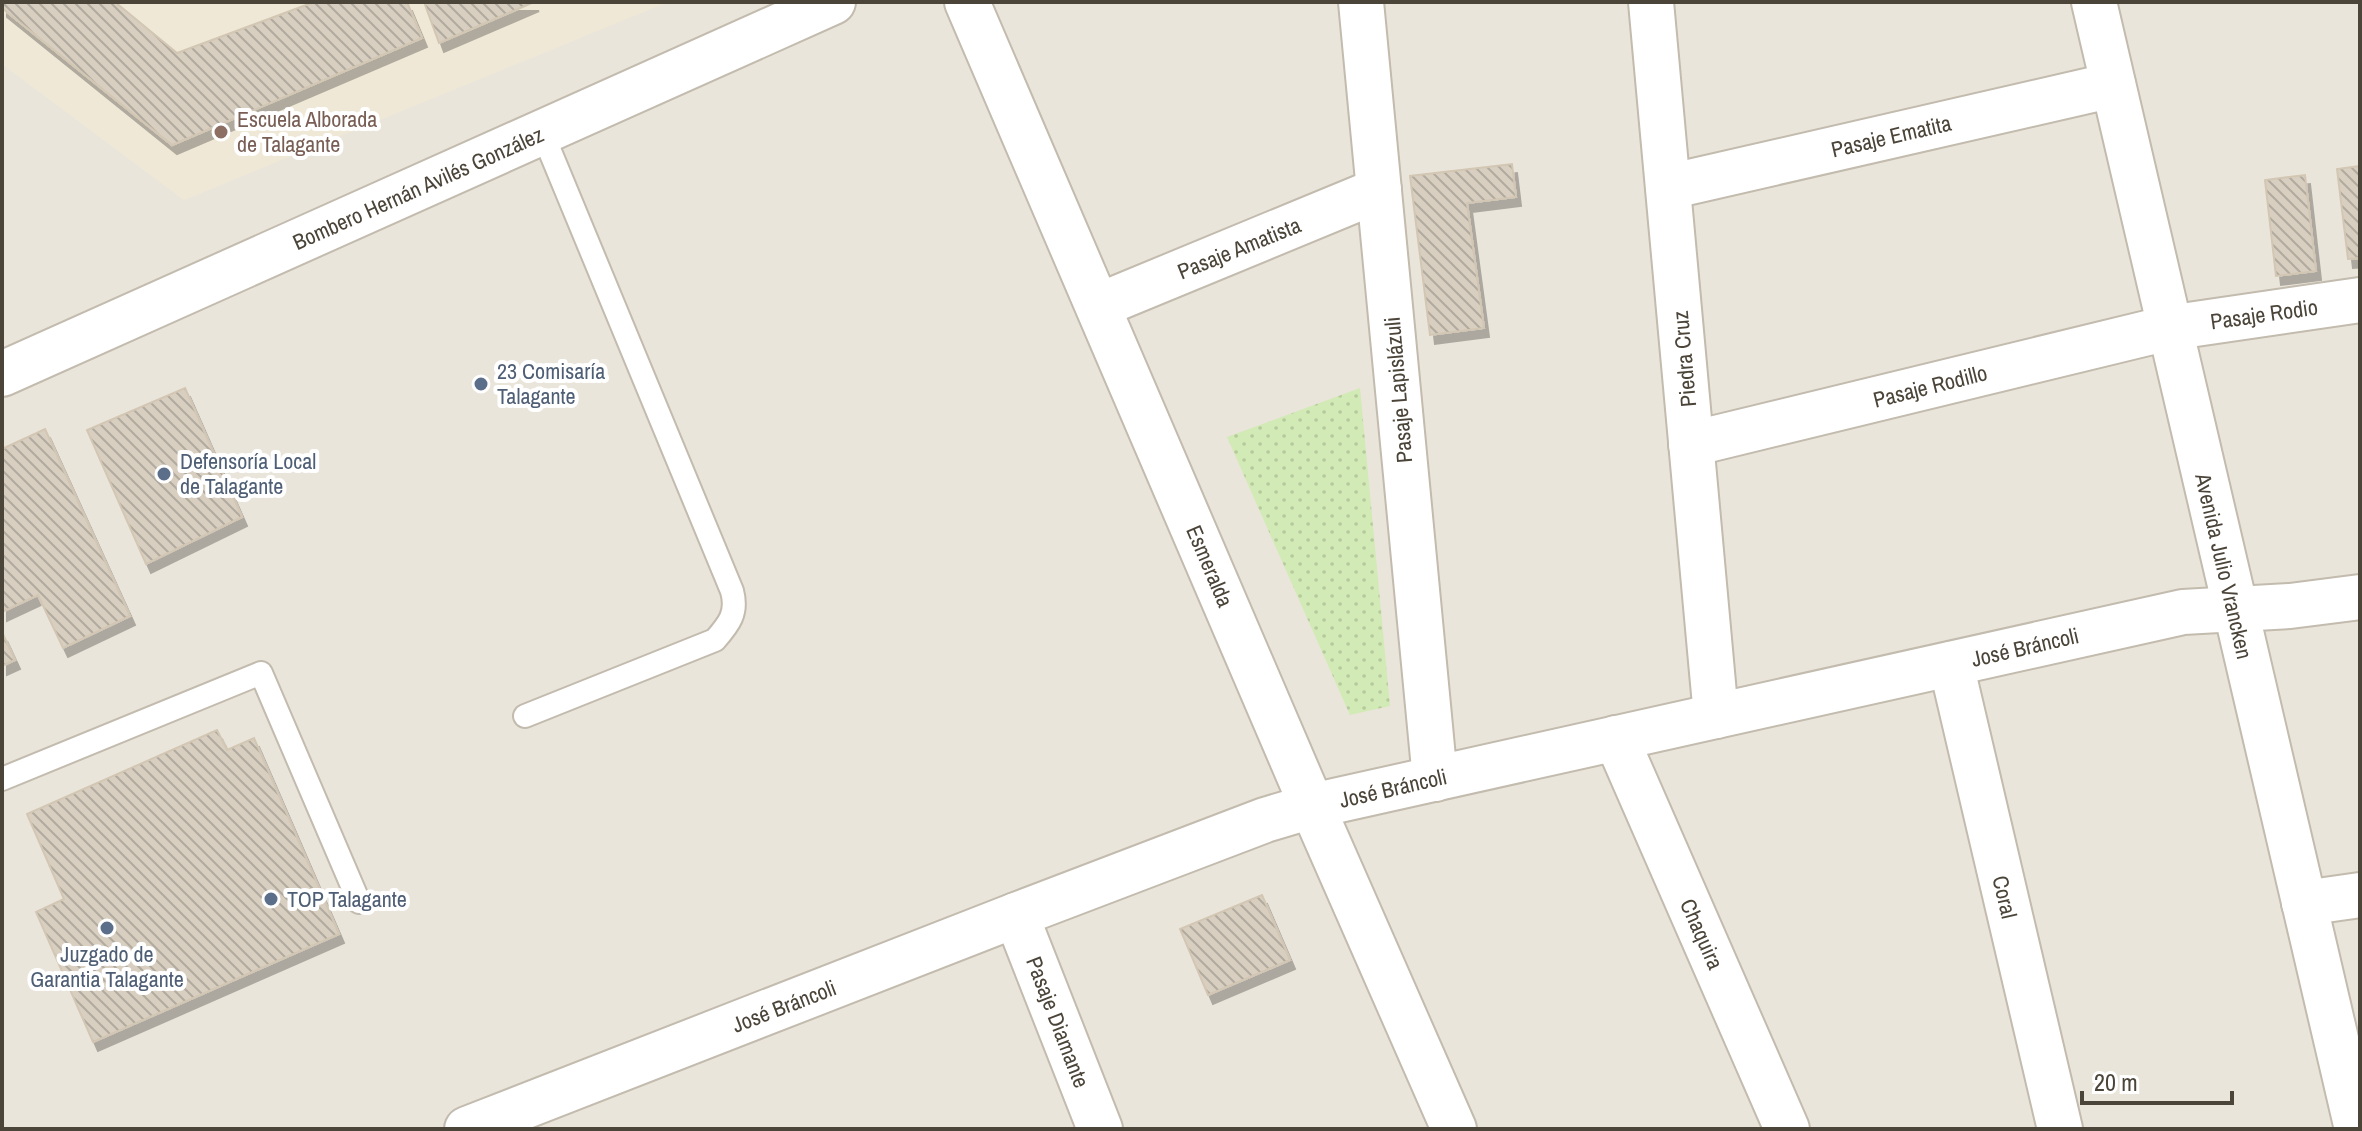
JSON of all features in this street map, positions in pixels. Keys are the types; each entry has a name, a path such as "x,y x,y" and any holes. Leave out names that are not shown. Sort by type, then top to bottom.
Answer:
{"street":[{"name":"Bombero Hernán Avilés González","path":"2,374 833,2"},
{"name":"Esmeralda","path":"967,2 1454,1129"},
{"name":"Pasaje Lapislázuli","path":"1361,2 1435,779"},
{"name":"Piedra Cruz","path":"1651,2 1716,716"},
{"name":"Avenida Julio Vrancken","path":"2094,2 2357,1129"},
{"name":"Pasaje Ematita","path":"1668,187 2113,85"},
{"name":"Pasaje Amatista","path":"1098,306 1379,190"},
{"name":"Pasaje Rodio","path":"2168,328 2360,300"},
{"name":"Pasaje Rodillo","path":"1691,444 2168,328"},
{"name":"José Bráncoli","path":"467,1129 1016,915 1265,820 1312,806 2183,612 2290,606 2360,597"},
{"name":"Coral","path":"1951,664 2060,1129"},
{"name":"Chaquira","path":"1616,738 1787,1129"},
{"path":"2304,903 2360,895"},
{"name":"Pasaje Diamante","path":"1016,915 1100,1129"}],"lane":[{"path":"525,716 715,640 731,622 735,612 732,591 542,132"},
{"path":"2,779 261,673 359,902"}],"shaded area":[{"path":"2,2 2360,2 2360,1129 2,1129"},
{"name":"Escuela Alborada de Talagante","path":"2,2 668,2 184,200 2,64"}],"green space":[{"path":"1360,388 1390,706 1350,715 1227,437"}],"building":[{"path":"2,2 115,2 177,53 314,2 407,2 422,38 172,145 2,8"},
{"path":"424,2 534,2 439,43"},
{"path":"1512,164 1516,197 1467,203 1484,328 1430,335 1410,176"},
{"path":"2360,166 2360,258 2348,259 2337,169"},
{"path":"2305,175 2316,271 2276,276 2265,180"},
{"name":"Defensoría Local de Talagante","path":"185,388 242,517 146,564 87,430"},
{"path":"45,429 130,616 63,648 38,595 2,612 2,449"},
{"path":"2,632 15,660 2,666"},
{"path":"217,730 227,750 254,738 339,934 93,1042 36,912 64,899 27,814"},
{"path":"1262,895 1290,960 1208,995 1180,929"}],"place":[{"name":"Escuela Alborada de Talagante","path":"221,132"},
{"name":"23 Comisaría Talagante","path":"481,384"},
{"name":"Defensoría Local de Talagante","path":"164,474"},
{"name":"TOP Talagante","path":"271,899"},
{"name":"Juzgado de Garantia Talagante","path":"107,928"}]}
